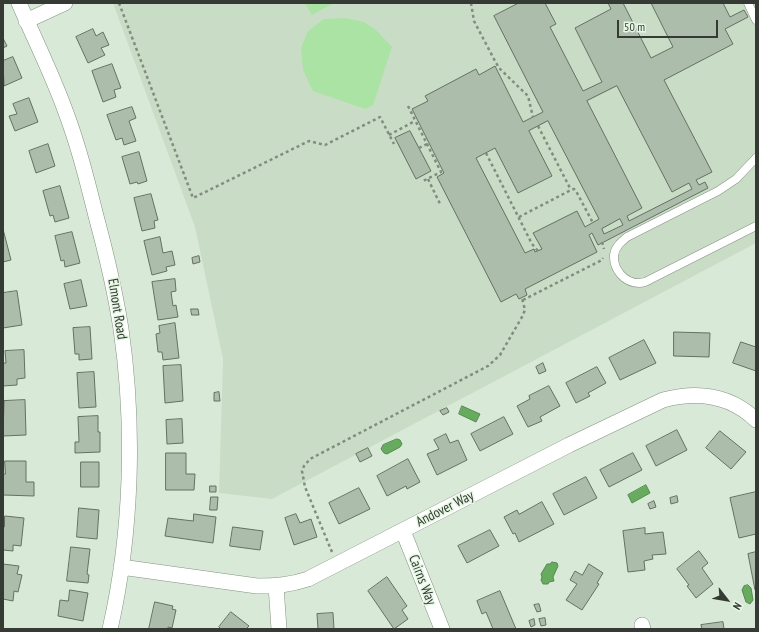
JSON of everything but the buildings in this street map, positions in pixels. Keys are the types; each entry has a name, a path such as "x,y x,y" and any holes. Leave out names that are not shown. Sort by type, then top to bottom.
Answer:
{"street":[{"name":"Elmont Road","path":"19,3 65,109 81,157 110,271 121,329 126,373 129,431 129,475 121,567 110,629"},
{"path":"26,21 64,3"},
{"name":"Andover Way","path":"121,567 257,586 289,585 308,579 569,445 663,400 679,396 698,395 716,398 733,403 756,420"},
{"name":"Cairns Way","path":"403,531 442,629"},
{"path":"276,586 279,629"}],"lane":[{"path":"748,3 756,20"},
{"path":"756,158 736,179 718,191 627,237 619,244 614,254 615,265 620,275 629,281 640,283 651,280 756,226"}],"path":[{"path":"119,3 193,198 309,141 325,145 380,117 394,144"},
{"path":"472,3 474,21 495,61 499,68 528,96 533,117"},
{"path":"408,106 442,172 423,181"},
{"path":"389,135 415,121"},
{"path":"538,126 571,190"},
{"path":"419,148 427,144"},
{"path":"486,153 532,244 538,250"},
{"path":"428,179 441,206"},
{"path":"519,217 574,189 593,223"},
{"path":"338,564 326,541 305,487 302,471 304,466 314,456 352,438 488,366 500,355 522,318 525,310 522,299 602,260 604,247 602,242"}],"shaded area":[{"path":"113,3 756,3 756,243 272,499 219,493 223,359 195,227"},
{"path":"305,3 334,3 312,15"},
{"path":"345,18 364,22 376,30 392,47 373,105 365,109 313,91 303,70 301,48 308,31 324,19"},
{"path":"462,406 480,414 476,422 459,414"},
{"path":"397,439 400,440 402,444 400,447 387,454 384,453 381,449 383,445"},
{"path":"646,485 650,493 632,503 628,495"},
{"path":"552,562 557,563 558,566 553,577 554,581 549,582 548,584 543,584 541,574 547,564"},
{"path":"748,585 751,588 753,600 750,604 746,602 742,590 744,586"}]}
